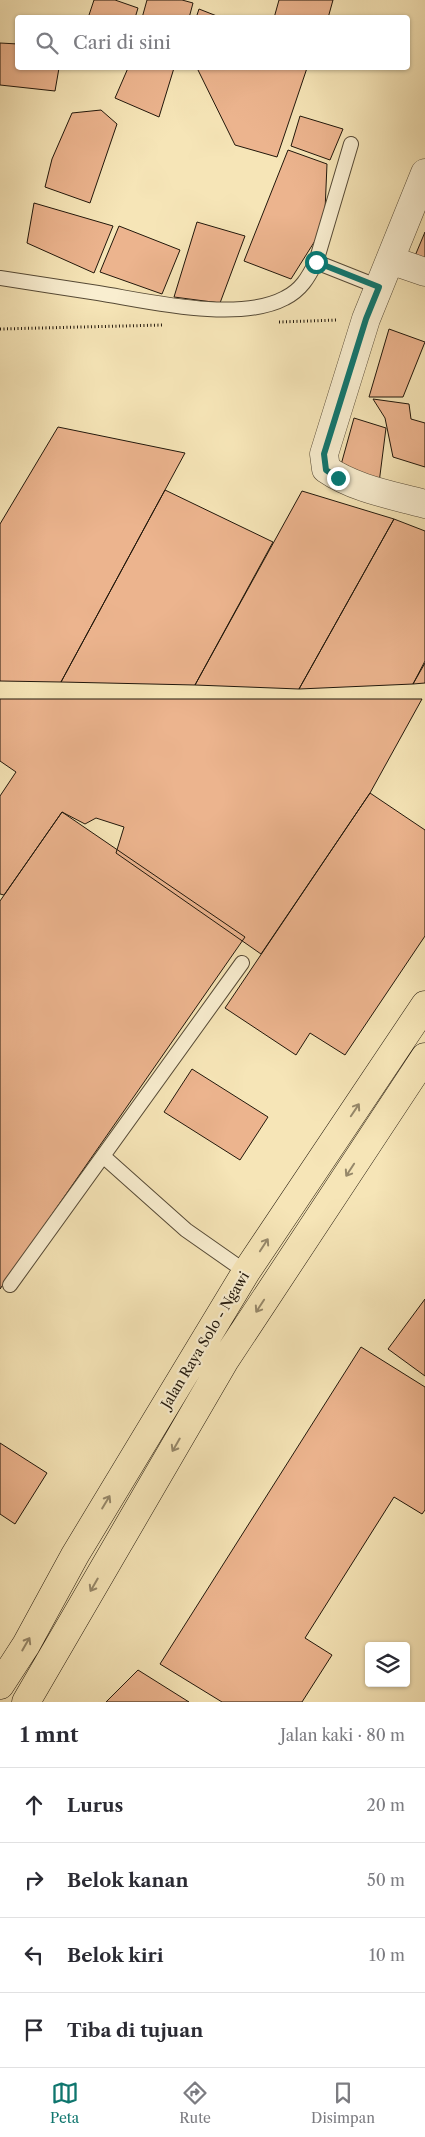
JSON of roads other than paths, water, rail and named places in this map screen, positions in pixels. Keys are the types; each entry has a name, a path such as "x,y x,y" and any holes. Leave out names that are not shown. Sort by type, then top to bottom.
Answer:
{"highway":[{"name":"Jalan Raya Solo - Ngawi","path":"0,1685 26,1645 80,1546 246,1272 425,1005"},
{"name":"Jalan Raya Solo - Ngawi","path":"26,1702 225,1360 425,1057"}],"street":[{"path":"425,173 379,287 329,432 324,454 326,470 354,484 425,504"},
{"path":"390,260 425,272"}],"lane":[{"path":"0,278 180,306 218,310 254,308 283,299 297,290 307,280 316,262 351,144"},
{"path":"316,262 379,287"},
{"path":"10,1286 242,963"},
{"path":"103,1156 186,1230 246,1272"}]}
